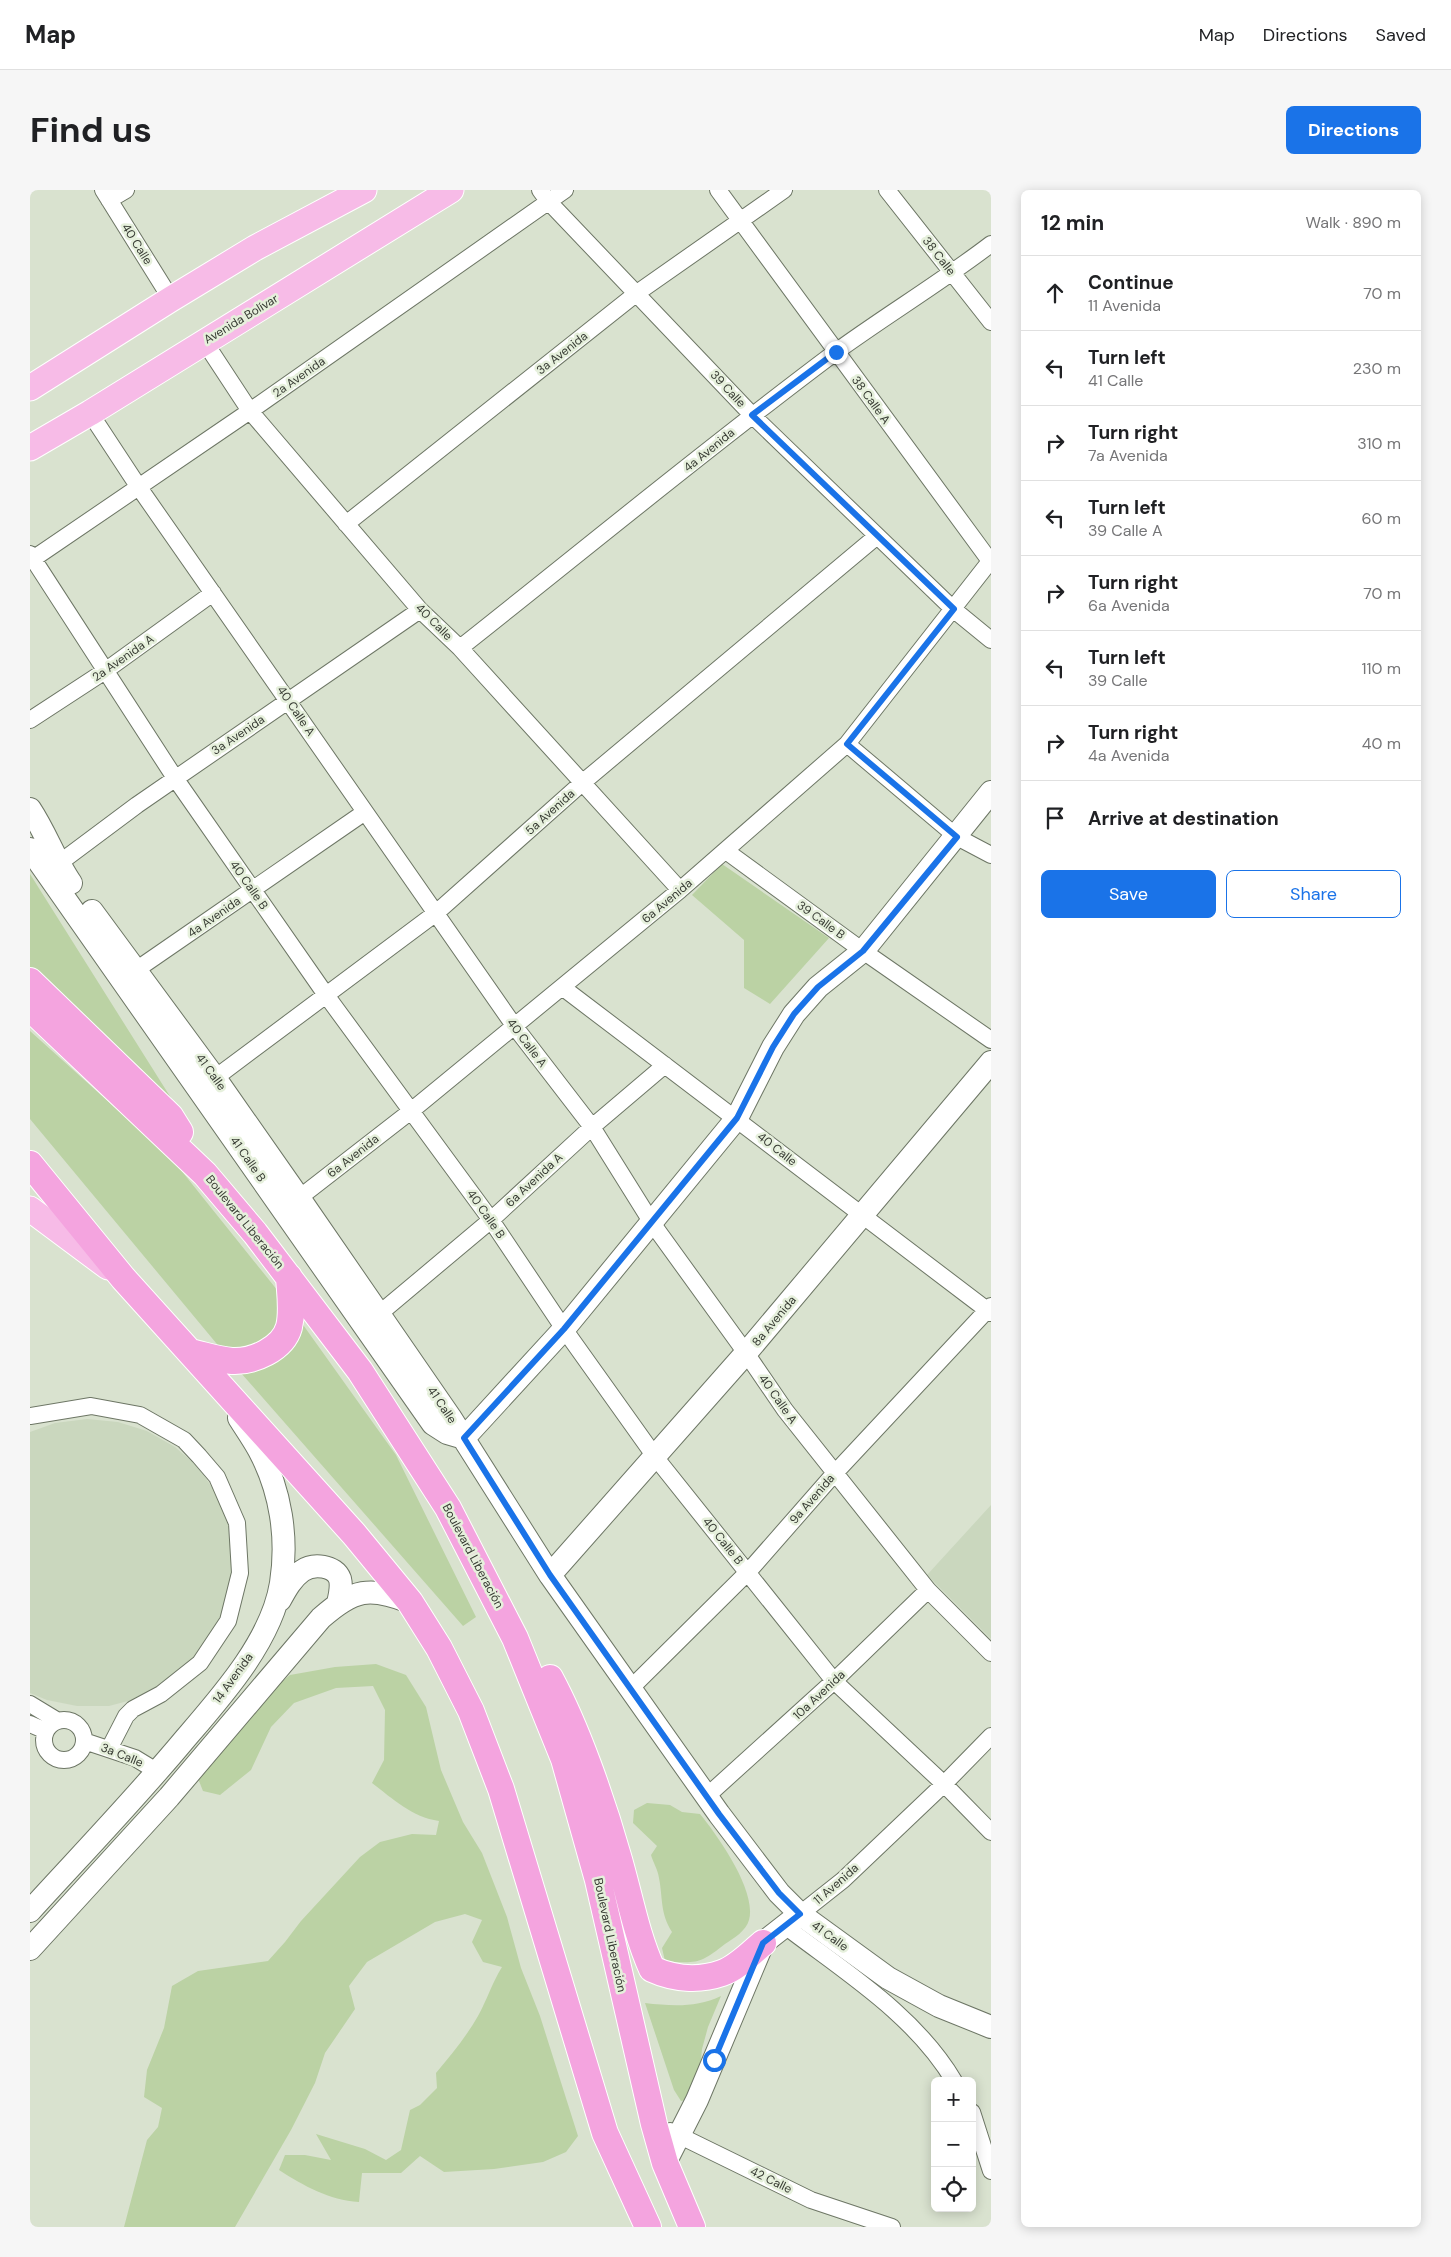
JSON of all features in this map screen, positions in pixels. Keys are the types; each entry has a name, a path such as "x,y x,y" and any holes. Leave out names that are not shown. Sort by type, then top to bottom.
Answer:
{"highway":[{"path":"30,981 170,1116 205,1174"},
{"name":"Boulevard Liberación","path":"30,1008 205,1174 289,1277 365,1379 448,1508 515,1638 564,1759 585,1830 654,2124 665,2163 692,2227"},
{"path":"30,1164 123,1278 354,1534 410,1602 439,1648 471,1711 501,1789 605,2133 648,2227"},
{"path":"190,1352 233,1361 259,1356 276,1346 288,1329 291,1308 289,1277"},
{"path":"515,1638 537,1654 554,1686 574,1733 609,1828 645,1953 652,1969 666,1976 684,1978 723,1973 763,1943"}],"main road":[{"path":"30,388 170,299 255,248 364,190"},
{"name":"Avenida Bolívar","path":"30,448 90,413 451,190"},
{"path":"464,1438 564,1329 737,1118 773,1047 794,1014 818,987 863,951 957,837 991,792"},
{"name":"41 Calle","path":"30,809 45,830 51,866 136,970 215,1078 464,1438 550,1575 707,1796 779,1893 793,1920 888,1978 939,2006 991,2027"},
{"path":"30,838 51,866"},
{"path":"30,849 51,866"},
{"name":"41 Calle B","path":"51,866 433,1424 447,1433 464,1438"},
{"name":"8a Avenida","path":"550,1575 656,1458 746,1354 864,1216 991,1062"},
{"path":"30,1209 123,1278"},
{"name":"14 Avenida","path":"30,1910 158,1772 237,1676 261,1638 274,1610 281,1584 284,1548 280,1507 260,1452 228,1395"},
{"path":"274,1610 293,1579 303,1570 314,1567 326,1567 335,1572 339,1578 341,1589 338,1603"},
{"path":"30,1949 169,1797 321,1618 338,1603 349,1597 371,1592 385,1592 410,1602"},
{"name":"11 Avenida","path":"665,2163 697,2100 763,1943 793,1920"}],"street":[{"path":"106,195 126,190"},
{"name":"2a Avenida","path":"31,558 250,411 544,196 565,190"},
{"name":"38 Calle A","path":"718,190 990,560"},
{"name":"3a Avenida","path":"346,524 637,293 784,190"},
{"name":"38 Calle","path":"887,190 991,322"},
{"name":"40 Calle","path":"106,195 170,299"},
{"name":"39 Calle","path":"544,196 752,415 954,609 991,640"},
{"name":"4a Avenida","path":"460,648 752,415 836,352 953,273 991,244"},
{"name":"40 Calle","path":"204,341 250,411 420,610 460,648 680,890"},
{"name":"40 Calle A","path":"90,413 138,486 514,1027 592,1127 652,1224 784,1410 928,1590 991,1653"},
{"name":"5a Avenida","path":"215,1078 436,913 582,784 877,536"},
{"name":"40 Calle B","path":"31,558 175,778 326,996 491,1220 564,1329 656,1458 834,1681 944,1784 991,1832"},
{"name":"6a Avenida","path":"299,1198 411,1111 680,890 847,744 954,609 990,560"},
{"name":"2a Avenida A","path":"30,720 105,671 213,593"},
{"name":"3a Avenida","path":"51,866 175,778 420,610"},
{"path":"847,744 957,837 991,855"},
{"name":"4a Avenida","path":"136,970 365,812"},
{"name":"39 Calle B","path":"726,851 863,951 991,1040"},
{"name":"40 Calle","path":"562,987 990,1310"},
{"name":"6a Avenida A","path":"379,1314 491,1220 592,1127 665,1065"},
{"name":"9a Avenida","path":"631,1688 748,1572 834,1474 990,1310"},
{"path":"30,1416 91,1406 140,1415 184,1440 205,1463 217,1477 237,1523 240,1573 228,1621 200,1663 161,1694 133,1709 126,1716 109,1749"},
{"name":"10a Avenida","path":"707,1796 834,1681 928,1590"},
{"path":"30,1704 52,1726"},
{"path":"30,1724 52,1726 65,1720 77,1724 81,1729 84,1741 79,1753 68,1760 62,1760 50,1755 44,1743 52,1726"},
{"name":"11 Avenida","path":"793,1920 843,1880 944,1784 991,1736"},
{"name":"3a Calle","path":"84,1741 135,1758 158,1772"},
{"name":"41 Calle","path":"793,1920 902,2018 951,2077"},
{"path":"976,2120 988,2144 991,2171"},
{"name":"42 Calle","path":"654,2124 811,2200 892,2227"}],"shaded area":[{"path":"87,1419 118,1422 147,1431 175,1447 198,1467 216,1493 228,1521 234,1552 233,1583 225,1613 192,1665 139,1698 109,1706 77,1706 47,1700 30,1693 30,1432 55,1423"},
{"path":"991,1505 991,1639 927,1575"}],"green space":[{"path":"722,864 829,938 770,1004 744,988 744,940 692,895"},
{"path":"30,874 183,1117 30,972"},
{"path":"30,1031 172,1159 286,1301 396,1455 476,1617 463,1626 241,1373 30,1119"},
{"path":"376,1664 406,1675 426,1707 441,1770 463,1822 482,1853 507,1917 521,1968 540,2016 578,2136 566,2152 543,2162 494,2169 444,2172 420,2156 401,2173 362,2173 359,2202 348,2201 317,2191 279,2170 285,2155 305,2155 331,2160 316,2134 365,2149 386,2160 401,2150 410,2110 420,2105 437,2088 436,2073 473,2024 502,1967 483,1962 472,1942 482,1920 465,1914 435,1922 367,1962 349,1986 355,2009 325,2053 315,2083 291,2130 235,2227 124,2227 147,2140 158,2127 162,2108 144,2097 147,2070 164,2028 172,1986 198,1971 268,1961 301,1921 360,1857 380,1842 412,1834 436,1835 439,1821 420,1816 411,1811 372,1783 384,1760 385,1710 373,1686 336,1688 294,1703 271,1727 251,1770 220,1795 203,1791 197,1776 254,1705 290,1675 335,1667"},
{"path":"647,1803 670,1805 682,1812 700,1814 726,1850 742,1880 750,1908 749,1920 739,1934 704,1959 692,1962 665,1961 662,1948 672,1932 665,1918 658,1875 651,1855 657,1846 633,1823 634,1810"},
{"path":"721,1996 708,2027 702,2049 700,2070 691,2099 681,2101 674,2090 645,2003 693,2004 702,2003"}],"route":[{"path":"714,2060 763,1943 800,1914 779,1893 719,1814 550,1575 464,1438 564,1329 737,1118 773,1047 794,1014 818,987 863,951 957,837 847,744 954,609 752,415 836,352"}]}
